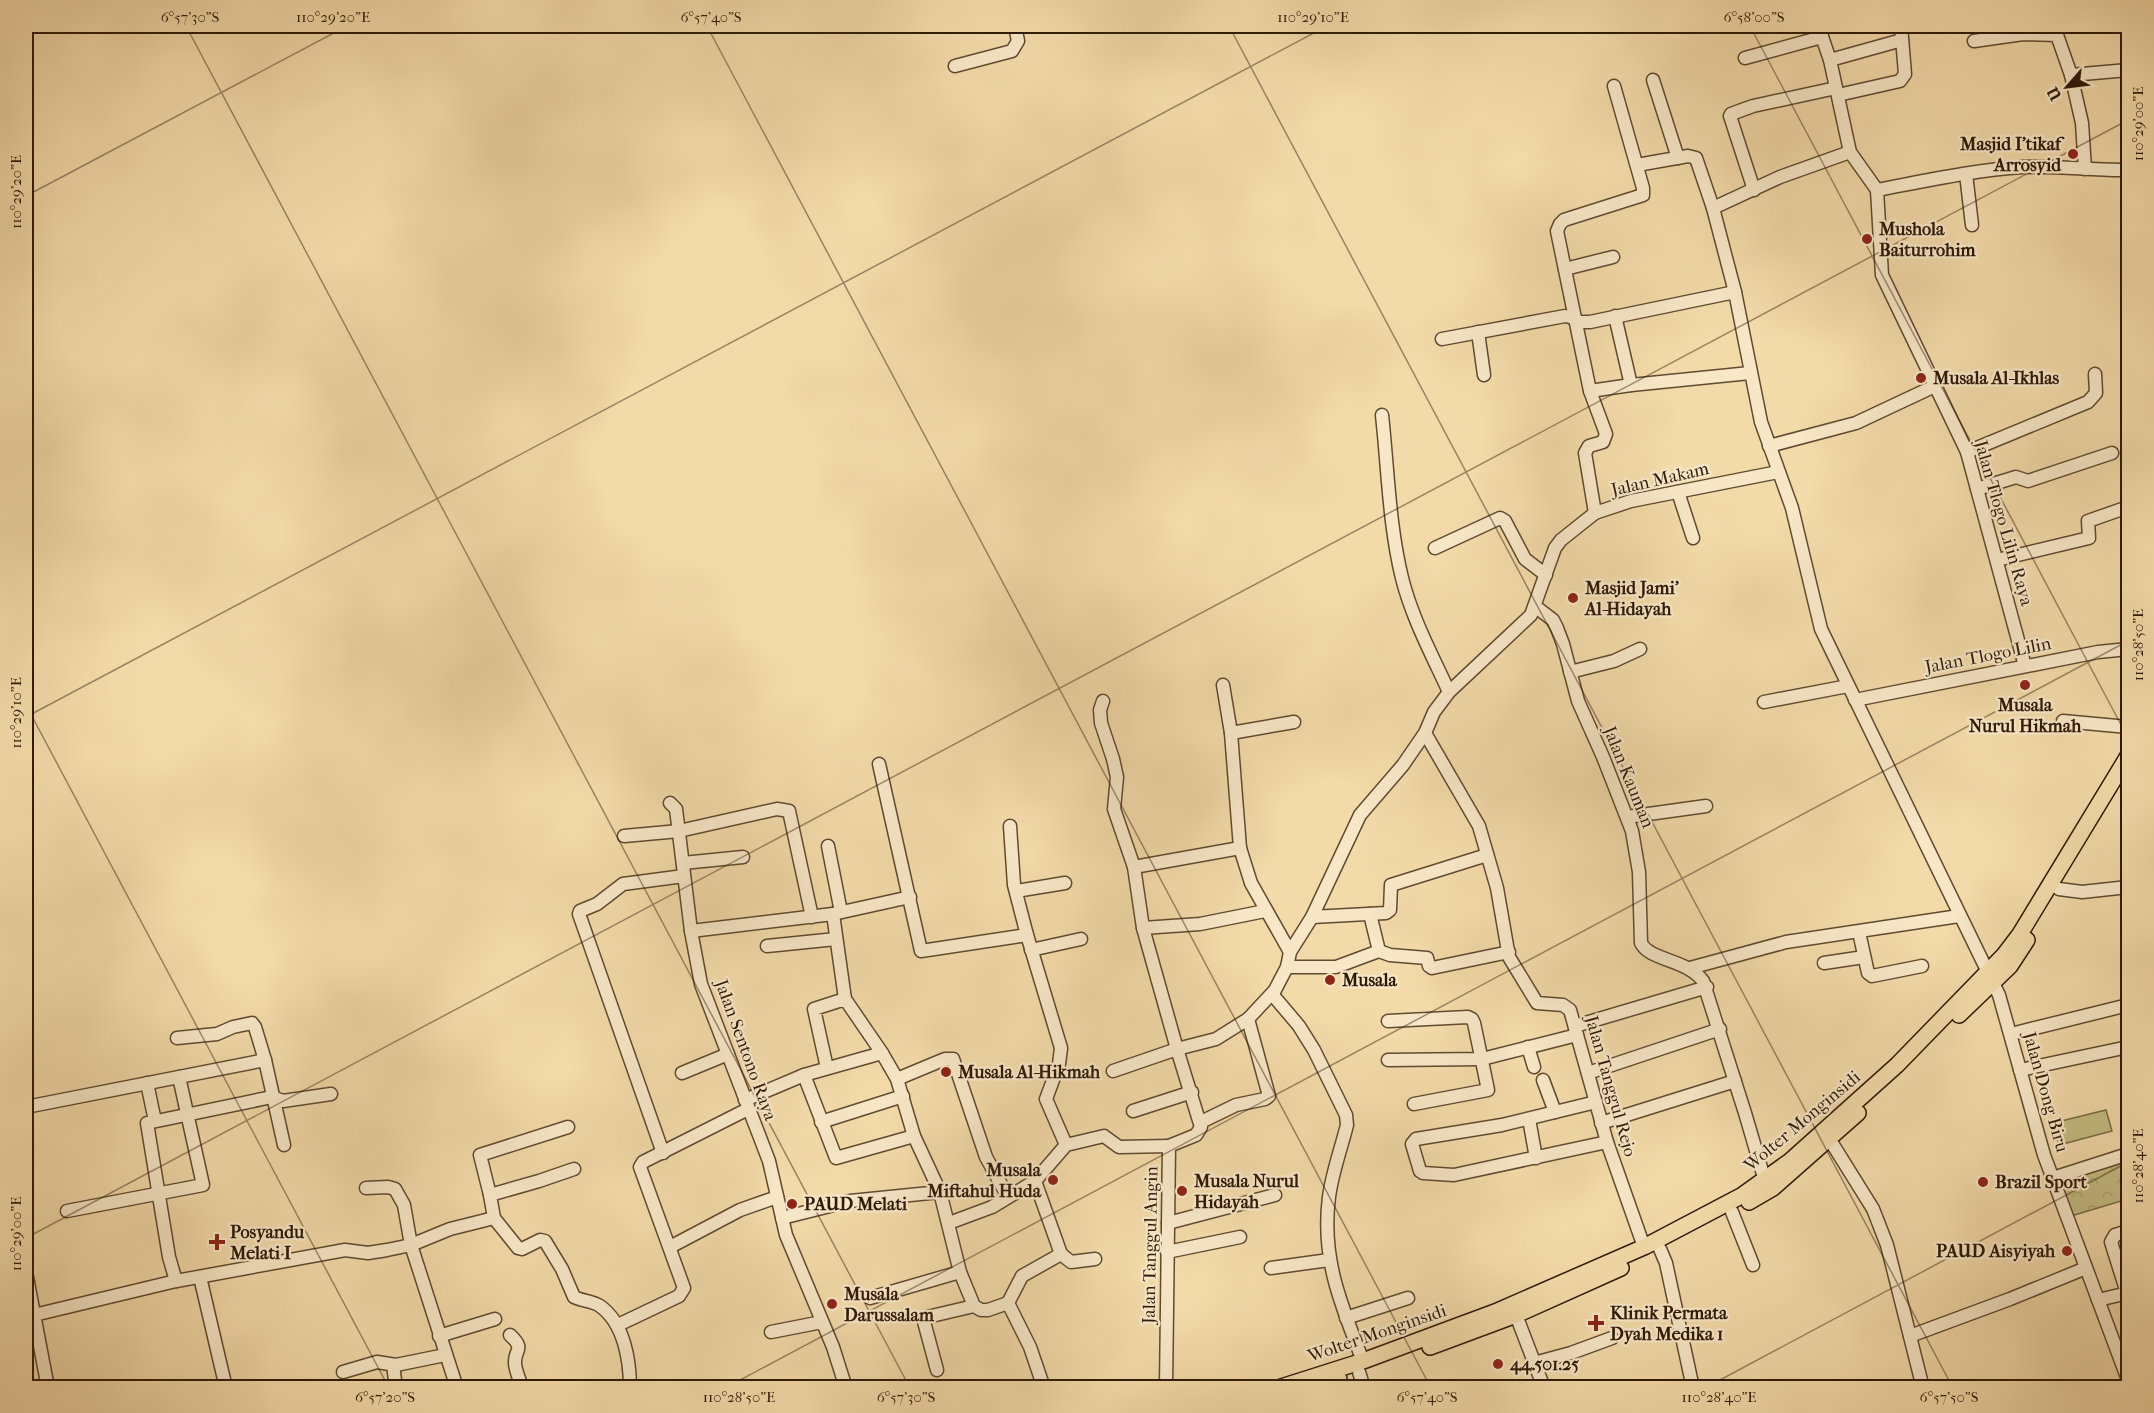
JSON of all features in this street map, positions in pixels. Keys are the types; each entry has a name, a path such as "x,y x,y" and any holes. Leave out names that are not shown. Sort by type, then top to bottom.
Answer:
{"main road":[{"name":"Wolter Monginsidi","path":"1314,1388 1644,1247 1765,1181 1897,1065 1990,977 2010,966 2059,889 2127,765"},
{"name":"Wolter Monginsidi","path":"1278,1388 1361,1366 1516,1315 1660,1249 1773,1188 1830,1140 1990,977 2020,934 2127,765"}],"street":[{"path":"955,66 1012,51 1018,41 1015,26"},
{"path":"1754,190 1731,114 1753,106 1900,81 1905,74 1901,26"},
{"path":"1974,41 2022,30 2057,34 2071,75 2082,123 2085,169"},
{"path":"1745,58 1824,31 1850,152 1877,190 1966,174 2023,167 2054,166 2128,170"},
{"path":"1830,60 1902,40"},
{"path":"2071,75 2128,70"},
{"path":"1637,165 1678,158 1653,80"},
{"path":"1595,513 1585,453 1589,446 1603,442 1606,434 1590,391 1557,231 1564,220 1641,197 1644,192 1614,86"},
{"path":"1713,208 1780,177 1850,152"},
{"name":"Jalan Dong Biru","path":"1678,158 1692,155 1696,158 1713,208 1735,292 1761,422 1792,508 1821,630 1990,977 2011,1034 2043,1155 2128,1378"},
{"path":"1966,174 1972,225"},
{"name":"Jalan Tlogo Lilin Raya","path":"1877,190 1882,275 1937,385 1967,452 2025,666"},
{"path":"1564,269 1613,257"},
{"path":"1443,339 1565,316 1582,323 1735,292"},
{"path":"1615,316 1631,385"},
{"path":"1479,332 1484,375"},
{"path":"1590,391 1750,373"},
{"path":"1967,452 2088,402 2096,393 2095,374"},
{"path":"1769,446 1856,423 1937,385"},
{"path":"1382,415 1392,530 1402,579 1413,613 1449,693"},
{"path":"1977,489 2016,477 2029,481 2112,453"},
{"name":"Jalan Makam","path":"1536,607 1555,548 1561,540 1595,513 1631,501 1778,472"},
{"path":"1678,492 1693,538"},
{"path":"1997,560 2089,538 2088,521 2128,507"},
{"path":"1435,548 1500,518 1505,521 1525,559 1546,575"},
{"path":"1113,1071 1177,1049 1216,1039 1248,1019 1272,994 1287,967 1290,952 1312,917 1360,815 1403,765 1425,733 1434,712 1449,693 1531,615 1536,607"},
{"name":"Jalan Kauman","path":"1536,607 1553,620 1557,628 1578,701 1604,757 1635,841 1639,866 1641,943 1650,953 1690,968 1699,975 1707,987 1765,1181"},
{"path":"1570,672 1614,661 1640,649"},
{"name":"Jalan Tlogo Lilin","path":"1855,700 2098,652 2128,649"},
{"path":"1223,685 1231,733 1240,848 1247,876 1290,952"},
{"path":"1764,702 1848,686"},
{"path":"1103,701 1100,710 1101,723 1117,777 1114,809 1134,867 1143,928 1177,1049 1201,1122 1236,1106 1269,1096 1248,1019"},
{"path":"2063,721 2128,727"},
{"path":"1231,733 1294,722"},
{"name":"Jalan Tanggul Rejo","path":"1425,733 1479,826 1497,888 1510,961 1537,1003 1566,1005 1570,1010 1601,1123 1644,1247"},
{"path":"879,764 921,951 1027,935"},
{"name":"Jalan Sentono Raya","path":"670,803 676,809 691,931 701,984 769,1161 786,1235 846,1388"},
{"path":"1627,817 1706,806"},
{"path":"624,836 679,831 777,809 789,811 802,874 810,899 812,917"},
{"path":"1010,826 1016,891 1031,950 1061,1048 1059,1064 1046,1099 1066,1145"},
{"path":"828,846 837,913 836,939 845,999 897,1079 914,1136 940,1192 960,1272 974,1306 981,1310 988,1310 1008,1303 1022,1276 1062,1254"},
{"path":"1134,867 1240,848"},
{"path":"1312,917 1389,911 1390,885 1487,855"},
{"path":"663,1153 579,914 580,911 597,904 623,884 743,856"},
{"path":"1016,891 1065,883"},
{"path":"2059,889 2082,892 2128,887"},
{"path":"691,931 812,917 910,897"},
{"path":"1143,928 1200,924 1265,911"},
{"path":"1370,914 1379,951"},
{"path":"1690,968 1786,942 1959,916"},
{"path":"1859,932 1868,973 1872,976 1922,966"},
{"path":"767,946 836,939"},
{"path":"1031,950 1081,939"},
{"path":"1287,967 1340,967 1379,951 1390,955 1426,958 1432,968 1509,952"},
{"path":"1824,963 1864,957"},
{"path":"1388,1060 1482,1059 1528,1047 1707,987"},
{"path":"1272,994 1299,1026 1314,1050 1346,1115 1347,1125 1329,1195 1327,1234 1329,1260 1335,1288 1361,1366 1364,1388"},
{"path":"827,1068 814,1009 845,999"},
{"path":"2011,1034 2128,1005"},
{"path":"1388,1022 1468,1017 1474,1023 1489,1087 1486,1091 1414,1104"},
{"path":"177,1038 217,1034 233,1027 253,1023 265,1060 284,1145"},
{"path":"1588,1073 1720,1029"},
{"path":"1528,1047 1534,1067"},
{"path":"2020,1070 2128,1047"},
{"path":"618,1325 657,1308 682,1293 684,1288 684,1282 639,1170 643,1162 804,1075 882,1053"},
{"path":"682,1073 728,1054"},
{"path":"897,1079 945,1059 953,1059 986,1157 1008,1197"},
{"path":"26,1107 265,1060"},
{"path":"804,1075 836,1158 914,1136"},
{"path":"67,1211 203,1184 179,1077"},
{"path":"1543,1080 1555,1112"},
{"path":"1601,1123 1735,1081"},
{"path":"147,1083 155,1121"},
{"path":"1133,1111 1191,1092"},
{"path":"176,1281 169,1257 146,1125 148,1122 272,1097 283,1101 332,1094"},
{"path":"821,1122 903,1096"},
{"path":"1596,1102 1502,1125 1416,1139 1412,1144 1420,1171 1425,1174 1454,1175 1607,1142"},
{"path":"1529,1119 1536,1158"},
{"name":"Jalan Tanggul Angin","path":"1166,1388 1169,1146 1200,1132 1201,1122"},
{"path":"568,1127 480,1155 494,1218 518,1248 522,1249 540,1240 545,1241 562,1269 574,1297 598,1305 618,1325 630,1372 630,1388"},
{"path":"949,1223 992,1207 1035,1180 1066,1145 1104,1136 1119,1147 1169,1146"},
{"path":"1830,1140 1873,1209 1887,1245 1923,1388"},
{"path":"2053,1178 2128,1154"},
{"path":"490,1195 574,1169"},
{"path":"1035,1180 1062,1254 1071,1262 1095,1259"},
{"path":"366,1188 387,1186 395,1189 404,1205 411,1245 457,1388"},
{"path":"782,1218 850,1201 940,1192"},
{"path":"1168,1223 1275,1195"},
{"path":"670,1247 740,1210 777,1197"},
{"path":"1732,1212 1753,1265"},
{"path":"34,1315 176,1281 345,1250 368,1253 411,1245 450,1229 494,1218"},
{"path":"2098,1300 2128,1293 2111,1242 2115,1235 2128,1231"},
{"path":"1167,1252 1240,1237"},
{"path":"1660,1249 1666,1263 1693,1388"},
{"path":"1271,1268 1329,1260"},
{"path":"1910,1336 2086,1268"},
{"path":"26,1272 48,1388"},
{"path":"870,1298 960,1272"},
{"path":"200,1277 226,1388"},
{"path":"1346,1318 1408,1298"},
{"path":"1008,1303 1030,1347 1044,1388"},
{"path":"937,1370 923,1318 974,1306"},
{"path":"1516,1315 1544,1388"},
{"path":"439,1336 495,1319"},
{"path":"771,1332 822,1322"},
{"path":"510,1335 518,1346 519,1351 514,1362 522,1388"},
{"path":"1534,1363 1612,1338"},
{"path":"343,1372 377,1362 393,1365 446,1355"},
{"path":"393,1365 396,1388"}],"green space":[{"path":"2106,1110 2112,1131 2059,1145 2053,1123"},
{"path":"2128,1161 2128,1199 2071,1216 2061,1180"}],"place":[{"name":"Masjid I'tikaf Arrosyid","path":"2073,154"},
{"name":"Mushola Baiturrohim","path":"1867,239"},
{"name":"Musala Al-Ikhlas","path":"1921,378"},
{"name":"Masjid Jami' Al-Hidayah","path":"1573,598"},
{"name":"Musala Nurul Hikmah","path":"2025,685"},
{"name":"Musala","path":"1330,980"},
{"name":"Musala Al-Hikmah","path":"946,1072"},
{"name":"Musala Miftahul Huda","path":"1053,1180"},
{"name":"Brazil Sport","path":"1983,1182"},
{"name":"Musala Nurul Hidayah","path":"1182,1191"},
{"name":"PAUD Melati","path":"792,1204"},
{"name":"Posyandu Melati I","path":"217,1242"},
{"name":"PAUD Aisyiyah","path":"2067,1251"},
{"name":"Musala Darussalam","path":"832,1304"},
{"name":"Klinik Permata Dyah Medika 1","path":"1596,1323"},
{"name":"44.501.25","path":"1498,1364"}]}
